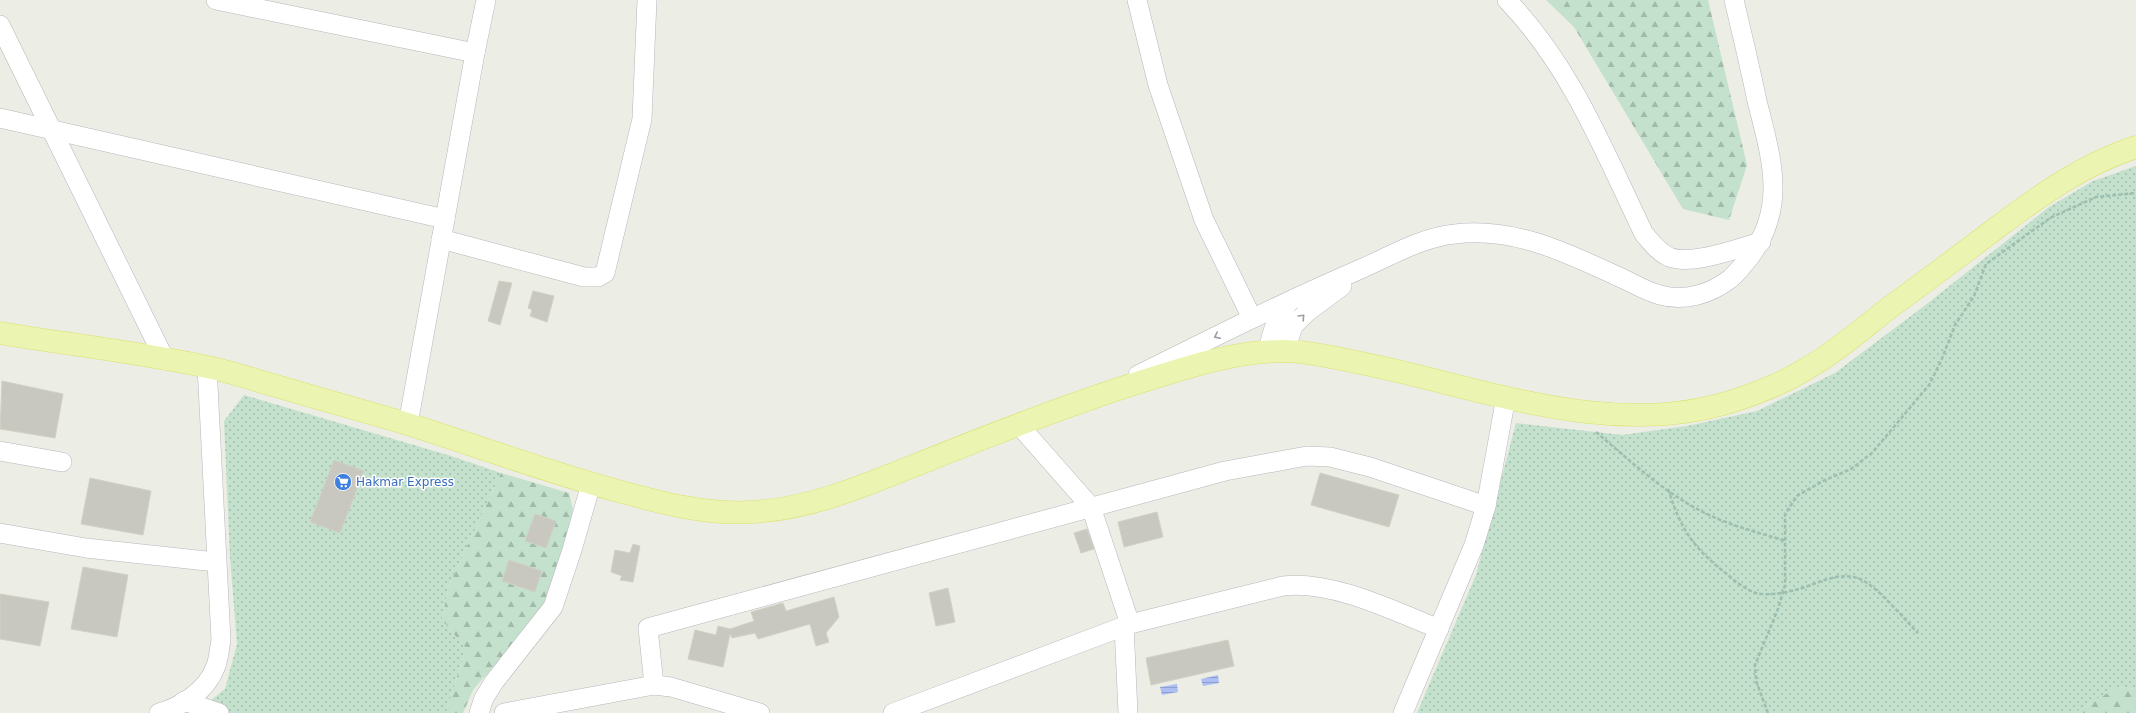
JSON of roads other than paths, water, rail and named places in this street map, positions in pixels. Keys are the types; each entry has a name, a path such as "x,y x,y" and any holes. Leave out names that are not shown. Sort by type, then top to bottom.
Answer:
{"main road":[{"path":"0,333 206,366 408,424 591,484 664,504 702,510 747,513 780,510 818,502 861,487 1018,424 1100,394 1210,361 1244,354 1276,352 1339,359 1540,405 1621,415 1690,410 1726,403 1756,393 1809,368 2033,201 2075,172 2107,156 2136,147"}],"street":[{"path":"216,0 475,53"},
{"path":"408,424 475,53 486,0"},
{"path":"441,239 584,277 598,277 605,274 642,119 647,0"},
{"path":"1137,0 1158,86 1204,220 1252,318"},
{"path":"1507,0 1524,18 1551,52 1572,86 1644,234 1655,247 1670,257 1689,259 1713,255 1761,242"},
{"path":"1100,394 1290,300 1425,241 1452,234 1478,232 1505,234 1534,241 1562,251 1660,295 1692,297 1708,293 1720,286 1735,275 1761,242 1769,220 1774,191 1771,157 1734,0"},
{"path":"0,25 165,360"},
{"path":"0,118 445,219"},
{"path":"1276,352 1293,326 1307,312 1374,263"},
{"path":"1276,352 1272,331 1276,319 1290,300"},
{"path":"159,713 174,709 199,690 215,668 221,640 206,366"},
{"path":"1403,713 1474,545 1486,506 1506,397"},
{"path":"1018,424 1091,507 1127,625 1128,713"},
{"path":"0,451 62,462"},
{"path":"654,685 648,628 1225,471 1307,456 1330,457 1370,467 1486,506"},
{"path":"479,713 484,698 494,682 553,607 572,550 591,484"},
{"path":"0,533 86,548 216,562"},
{"path":"893,713 1127,625 1283,586 1301,584 1321,586 1381,606 1439,629"},
{"path":"504,713 654,685 671,687 760,713"},
{"path":"184,701 219,713"},
{"path":"572,713 578,713"}],"water":[{"path":"1218,675 1219,683 1203,686 1201,679"},
{"path":"1177,684 1178,692 1162,695 1160,687"}],"place":[{"name":"Hakmar Express","path":"343,482"}]}
